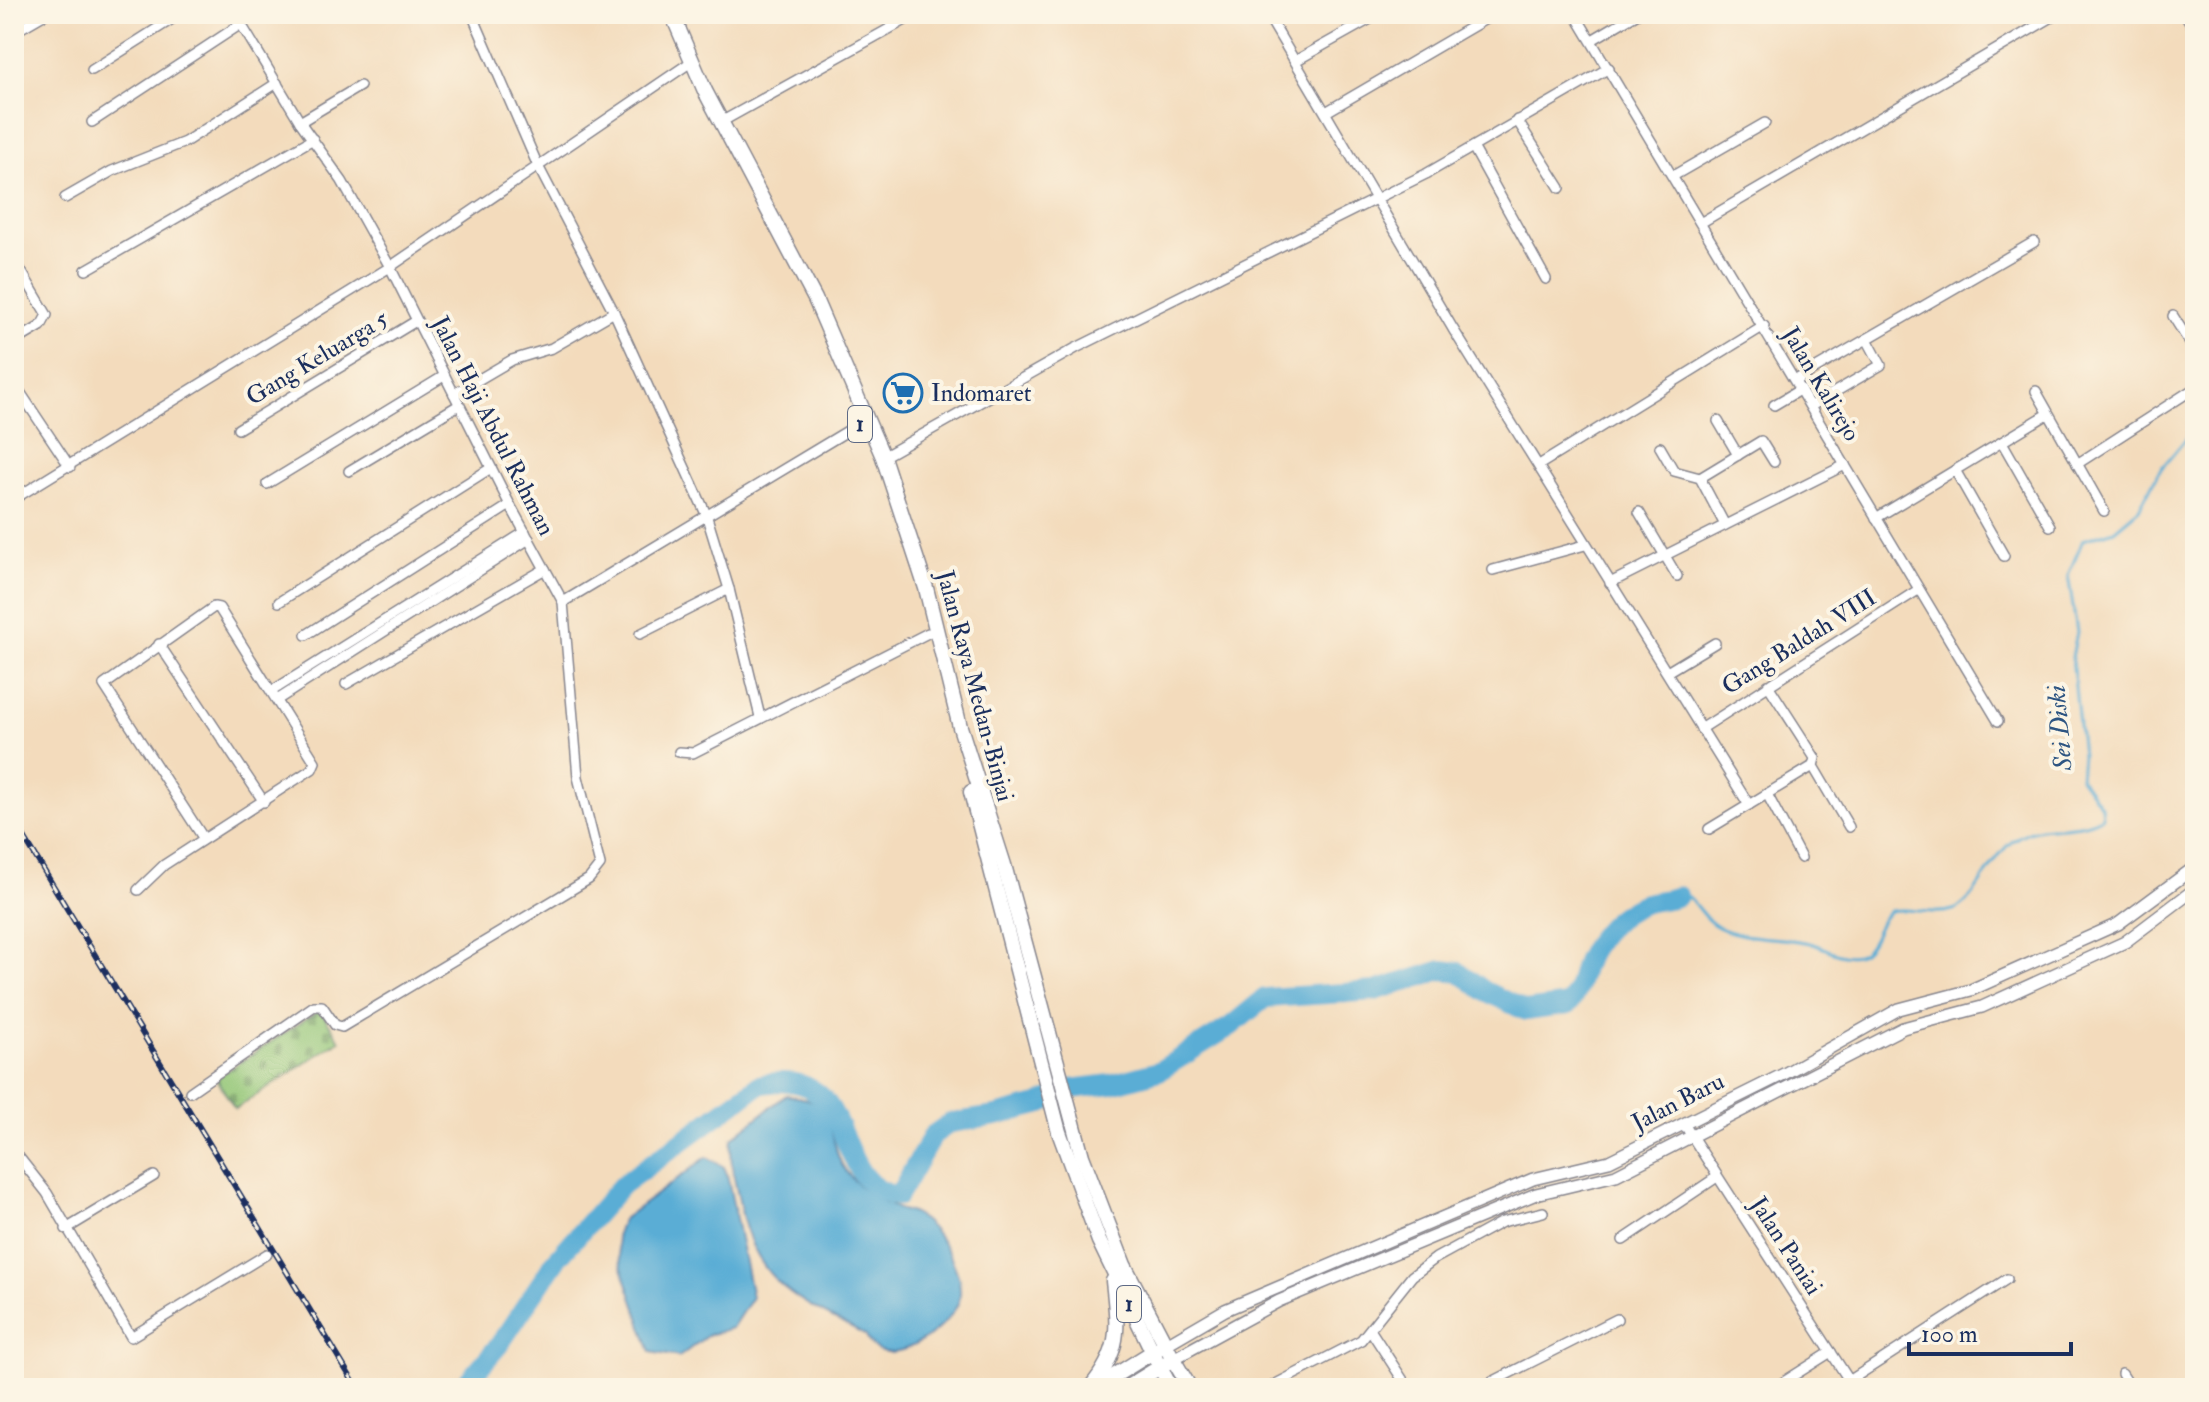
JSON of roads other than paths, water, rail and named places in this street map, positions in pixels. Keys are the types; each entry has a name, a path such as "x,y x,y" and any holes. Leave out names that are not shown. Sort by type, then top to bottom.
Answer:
{"main road":[{"name":"Jalan Raya Medan-Binjai","path":"662,14 883,457 926,588 960,727 1004,865 1074,1126 1111,1234 1158,1348"},
{"name":"Jalan Raya Medan-Binjai","path":"672,14 687,64 778,224 855,402 859,424 896,519 951,730 990,860 1034,1043 1082,1201 1112,1268 1166,1363 1190,1388"},
{"path":"1092,1388 1105,1370 1116,1342 1118,1324 1112,1268"},
{"path":"1092,1388 1158,1348"},
{"name":"Jalan Raya Medan-Binjai","path":"1166,1363 1171,1388"},
{"path":"1126,1388 1166,1363"}],"street":[{"path":"14,32 45,14"},
{"path":"92,70 180,14"},
{"name":"Jalan Haji Abdul Rahman","path":"235,14 390,267 510,505 563,602"},
{"path":"472,14 538,166 614,312 706,514 729,589 760,717"},
{"path":"721,122 916,14"},
{"path":"1267,14 1585,545 1749,805"},
{"path":"1297,60 1379,14"},
{"path":"1326,112 1494,14"},
{"name":"Jalan Kalirejo","path":"1575,14 1998,721"},
{"path":"1592,40 1636,14"},
{"path":"1702,222 2057,14"},
{"path":"2185,14 2195,30"},
{"path":"92,122 241,24"},
{"path":"14,499 390,267 687,64"},
{"path":"883,457 1076,348 1473,147 1609,68"},
{"path":"65,198 112,171 185,142 277,83"},
{"path":"300,122 360,86"},
{"path":"1517,120 1560,188"},
{"path":"1673,176 1765,123"},
{"path":"86,270 313,139"},
{"path":"1473,147 1546,279"},
{"path":"1774,405 1798,385 1867,339 2034,242"},
{"path":"14,259 47,315 41,326 14,342"},
{"path":"454,394 512,360 552,348 614,312"},
{"path":"2173,316 2195,351"},
{"name":"Gang Keluarga 5","path":"238,429 416,321"},
{"path":"1539,465 1764,326"},
{"path":"1811,406 1881,365 1867,339"},
{"path":"267,484 444,376"},
{"path":"14,383 70,467"},
{"path":"2077,464 2195,388"},
{"path":"2036,391 2104,511"},
{"path":"349,471 459,405"},
{"path":"1876,518 2048,414"},
{"path":"1718,421 1738,455"},
{"path":"190,1092 314,1006 322,1006 335,1025 342,1027 596,874 600,861 584,803 575,749 563,602 859,424"},
{"path":"1660,447 1674,471 1700,478 1761,441 1774,462"},
{"path":"2002,442 2050,526"},
{"path":"1610,583 1845,465"},
{"path":"279,602 491,468"},
{"path":"1955,470 2004,556"},
{"path":"1700,478 1725,525"},
{"path":"306,635 510,505"},
{"path":"1639,512 1677,576"},
{"path":"274,695 527,536"},
{"path":"1493,570 1585,545"},
{"path":"346,684 545,569"},
{"path":"640,634 729,589"},
{"name":"Gang Baldah VIII","path":"1701,729 1918,590"},
{"path":"138,890 164,865 264,802 312,769 315,762 219,608 210,608 107,679 105,692 204,839"},
{"path":"679,752 693,753 928,633"},
{"path":"1667,672 1715,643"},
{"path":"159,644 264,802"},
{"path":"1768,685 1815,758 1813,766 1849,827"},
{"path":"1709,829 1813,766"},
{"path":"1767,794 1801,858"},
{"name":"Jalan Baru","path":"1158,1348 1225,1310 1533,1179 1609,1161 1784,1074 1899,1009 1971,990 2118,924 2195,867"},
{"name":"Jalan Baru","path":"1166,1363 1279,1301 1483,1224 1536,1194 1616,1175 1903,1028 1982,1007 2125,942 2195,889"},
{"name":"Jalan Paniai","path":"1684,1124 1852,1384"},
{"path":"14,1151 47,1193 131,1337 267,1254"},
{"path":"66,1229 154,1176"},
{"path":"1623,1240 1717,1177"},
{"path":"1473,1204 1483,1224"},
{"path":"1268,1388 1371,1331 1412,1276 1483,1224 1543,1212"},
{"path":"1852,1384 2007,1279"},
{"path":"1480,1388 1617,1319"},
{"path":"1371,1331 1408,1388"},
{"path":"1774,1388 1831,1352"},
{"path":"2122,1374 2131,1388"}],"water":[{"path":"786,1095 824,1106 839,1159 849,1175 876,1197 924,1221 947,1251 959,1279 959,1301 942,1324 915,1345 886,1352 874,1347 866,1336 784,1288 757,1255 747,1233 734,1180 732,1138"},
{"path":"707,1157 724,1167 727,1174 752,1297 732,1328 708,1335 679,1357 651,1352 621,1265 616,1236 623,1219"}],"waterway":[{"name":"Sei Diski","path":"1678,896 1687,896 1709,921 1728,931 1810,943 1843,955 1857,955 1868,948 1890,911 1945,912 1962,905 2002,851 2024,834 2083,824 2102,817 2101,806 2080,777 2082,755 2072,657 2077,632 2068,575 2083,540 2114,530 2139,509 2159,471 2195,428"},
{"path":"462,1388 499,1345 556,1260 622,1185 759,1085 792,1082 814,1091 829,1107 860,1171 875,1187 898,1196 933,1135 950,1123 996,1116 1038,1105 1071,1089 1111,1084 1159,1071 1231,1026 1265,998 1375,991 1442,970 1459,972 1485,991 1526,1011 1568,1005 1586,960 1609,927 1642,904 1678,896"}],"railway":[{"path":"14,821 357,1388"}],"place":[{"name":"Indomaret","path":"903,393"}]}
